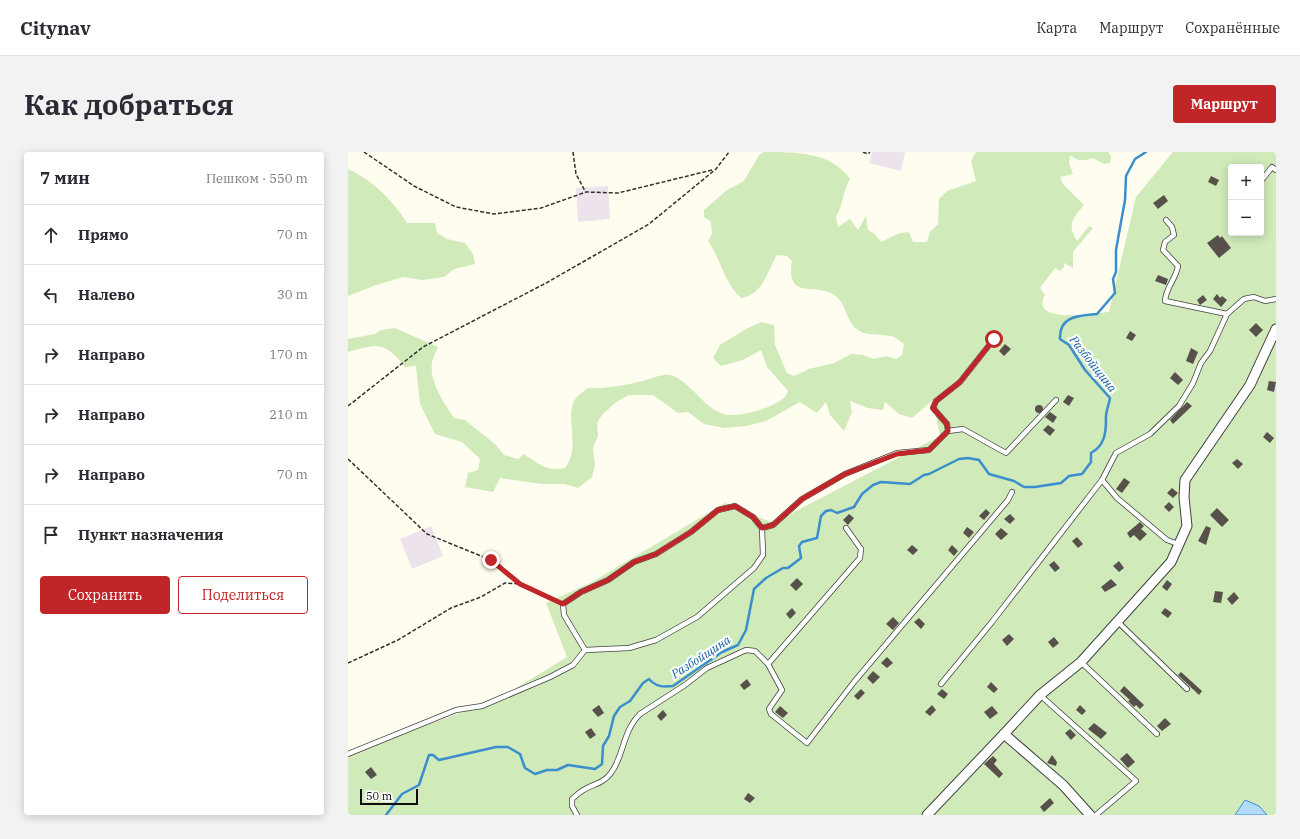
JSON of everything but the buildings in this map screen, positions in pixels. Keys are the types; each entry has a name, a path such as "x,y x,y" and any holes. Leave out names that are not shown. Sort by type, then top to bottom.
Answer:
{"street":[{"path":"927,815 1040,695 1081,662 1171,562 1187,526 1184,497 1185,480 1250,385 1276,329"},
{"path":"1004,734 1063,785 1090,815"}],"lane":[{"path":"1264,177 1272,167 1276,170"},
{"path":"1166,220 1172,227 1174,234 1166,242 1163,250 1178,266 1177,274 1166,292 1165,301 1227,314"},
{"path":"941,684 992,622 1102,480 1116,453 1150,434 1178,406 1193,383 1201,363 1210,351 1227,314 1244,299 1254,297 1265,301 1276,299"},
{"path":"948,431 947,424 933,408 936,401 960,382 994,339"},
{"path":"762,528 773,525 802,499 845,474 897,454 929,450 948,431 963,429 1006,453 1056,400"},
{"path":"1102,480 1118,498 1167,540 1178,544"},
{"path":"577,815 572,806 572,799 581,791 604,782 612,772 627,732 634,720 640,714 685,685 707,668 746,650 755,651 768,664 782,690 769,709 771,714 807,742 854,682 1008,500 1012,492"},
{"path":"348,754 456,710 482,706 550,677 573,665 585,650 629,648 656,640 697,617 754,568 763,555 762,528 753,517 735,506 718,510 691,532 656,554 634,562 608,580 581,592 563,604 564,615 585,650"},
{"path":"768,664 860,558 861,549 846,528"},
{"path":"1118,622 1188,689"},
{"path":"1081,662 1157,734"},
{"path":"1040,695 1136,781 1096,815"}],"path":[{"path":"364,152 414,186 456,207 494,214 542,208 586,192 618,193 714,170"},
{"path":"573,152 576,174 586,192"},
{"path":"348,406 423,347 548,282 649,224 714,170 729,152"},
{"path":"862,152 868,154 870,152"},
{"path":"348,459 427,534 491,560 520,584 563,604"},
{"path":"348,663 398,640 452,608 481,597 505,584 520,584"}],"shaded area":[{"path":"872,152 905,152 901,171 869,163"},
{"path":"608,186 610,219 578,222 576,188"},
{"path":"431,526 443,556 412,569 400,539"}],"green space":[{"path":"764,152 789,152 812,155 833,163 850,179 836,217 838,227 850,219 858,230 866,216 868,230 875,234 881,242 900,233 909,232 913,242 927,242 930,232 938,224 939,199 947,191 976,181 971,161 976,152 1108,152 1111,156 1110,163 1104,164 1093,158 1081,160 1070,155 1069,163 1073,174 1060,177 1063,184 1084,205 1076,214 1072,222 1072,231 1077,241 1089,226 1093,228 1073,252 1073,268 1064,263 1064,267 1060,271 1055,268 1040,288 1045,295 1043,304 1046,310 1054,314 1078,315 1109,312 1136,197 1173,152 1276,152 1276,815 1267,815 1259,806 1245,800 1235,815 348,815 348,754 500,698 567,657 546,603 592,582 725,503 773,523 940,436 933,400 912,418 899,414 885,402 883,410 868,408 850,401 852,412 844,431 830,415 826,402 817,413 800,402 766,421 746,426 724,428 704,424 688,412 678,413 653,395 629,395 616,402 602,415 597,423 598,436 593,448 595,465 592,477 578,488 564,484 542,484 500,478 493,492 465,487 468,473 478,470 480,459 462,442 435,434 420,404 416,366 405,367 386,349 380,347 367,347 348,352 348,339 375,334 381,330 395,328 438,347 432,362 433,377 438,392 454,418 465,420 496,445 504,455 518,459 524,454 543,466 553,469 565,468 570,459 573,441 571,422 572,405 576,398 588,388 616,386 669,375 680,379 718,412 729,415 753,412 779,401 788,391 767,367 761,350 743,360 721,366 713,358 720,345 746,329 761,322 774,325 775,345 787,373 794,376 809,369 834,363 851,354 863,355 873,359 886,356 896,359 902,355 904,344 895,338 862,332 854,327 849,320 842,303 832,293 823,290 806,289 799,287 794,283 791,274 792,261 787,256 777,255 764,281 754,292 741,298 735,292 708,241 712,234 711,222 704,217 704,210 727,190 744,181 759,155"},
{"path":"348,169 374,185 389,199 407,223 435,223 437,233 447,239 465,243 473,254 475,264 454,269 444,277 422,280 403,277 376,285 348,296"}],"water":[{"path":"1245,800 1259,806 1267,815 1235,815"}],"waterway":[{"name":"Разбойщина","path":"386,815 402,794 419,785 429,755 433,755 439,760 496,747 508,747 520,754 525,768 535,774 547,770 557,770 568,765 595,769 602,764 603,746 609,736 614,716 620,707 630,701 643,683 649,679 654,684 660,686 673,686 722,652 738,645 746,630 754,589 766,578 783,568 788,568 801,558 799,546 802,542 817,538 821,516 826,511 831,510 837,513 854,507 862,494 873,485 881,482 910,484 924,475 959,459 968,458 979,460 989,474 1014,481 1024,487 1061,483 1069,476 1082,474 1091,462 1091,453 1099,447 1103,439 1110,398 1085,370 1069,345 1060,339 1061,331 1063,325 1072,318 1097,314 1115,293 1113,279 1116,272 1116,250 1125,200 1126,176 1135,159 1146,152"}],"route":[{"path":"491,560 520,584 563,604 581,592 608,580 634,562 656,554 691,532 718,510 735,506 753,517 762,528 773,525 802,499 845,474 897,454 929,450 948,431 947,424 933,408 936,401 960,382 994,339"}]}
